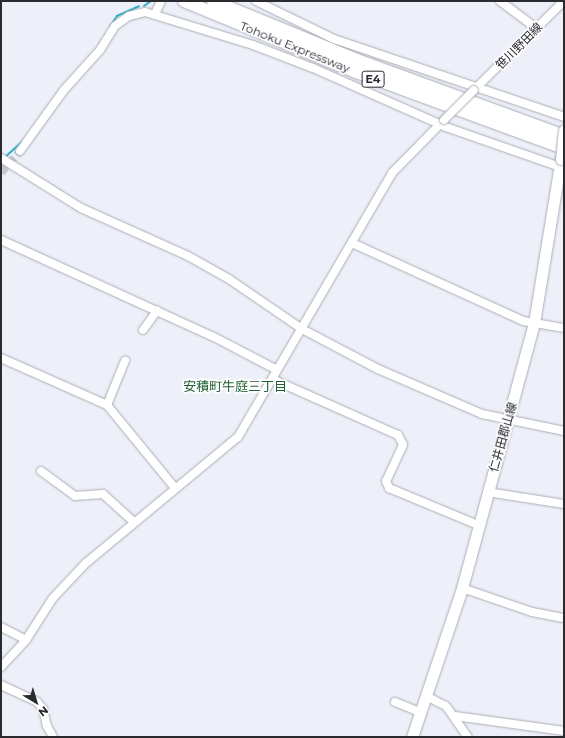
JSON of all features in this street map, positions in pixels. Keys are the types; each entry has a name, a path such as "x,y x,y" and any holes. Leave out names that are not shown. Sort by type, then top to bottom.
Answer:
{"highway":[{"name":"Tohoku Expressway","path":"184,1 356,72 562,161"},
{"name":"Tohoku Expressway","path":"212,1 362,62 564,136"}],"main road":[{"name":"仁井田郡山線","path":"412,737 462,588 534,323 562,161 564,130"}],"street":[{"path":"155,14 161,1"},
{"path":"500,1 536,28"},
{"name":"笹川野田線","path":"1,667 26,640 67,582 134,522 238,437 392,173 564,1"},
{"path":"262,2 334,39 564,117"},
{"path":"20,151 64,90 100,50 115,26 137,13 155,14 313,68 442,122 562,161"},
{"path":"1,158 81,208 188,256 229,280 302,329 378,369 482,414 508,421 564,431"},
{"path":"1,240 157,312 277,370"},
{"path":"352,243 484,305 534,323 564,328"},
{"path":"143,330 157,312"},
{"path":"1,358 106,405 175,488"},
{"path":"106,405 125,361"},
{"path":"272,379 398,435 404,446 386,481 389,488 478,525"},
{"path":"41,471 75,496 102,494 134,522"},
{"path":"487,492 564,504"},
{"path":"462,588 532,612 564,618"},
{"path":"1,627 26,640"},
{"path":"1,684 37,702 43,709 46,723 53,737"},
{"path":"426,696 446,706 455,716 468,737"},
{"path":"395,702 420,712"},
{"path":"455,716 564,731"}],"waterway":[{"path":"144,6 151,1"},
{"path":"110,27 117,16 139,6"},
{"path":"4,158 23,141"}],"tunnel":[{"path":"1,173 20,151"}],"district":[{"name":"安積町牛庭三丁目","path":"235,386"}]}
